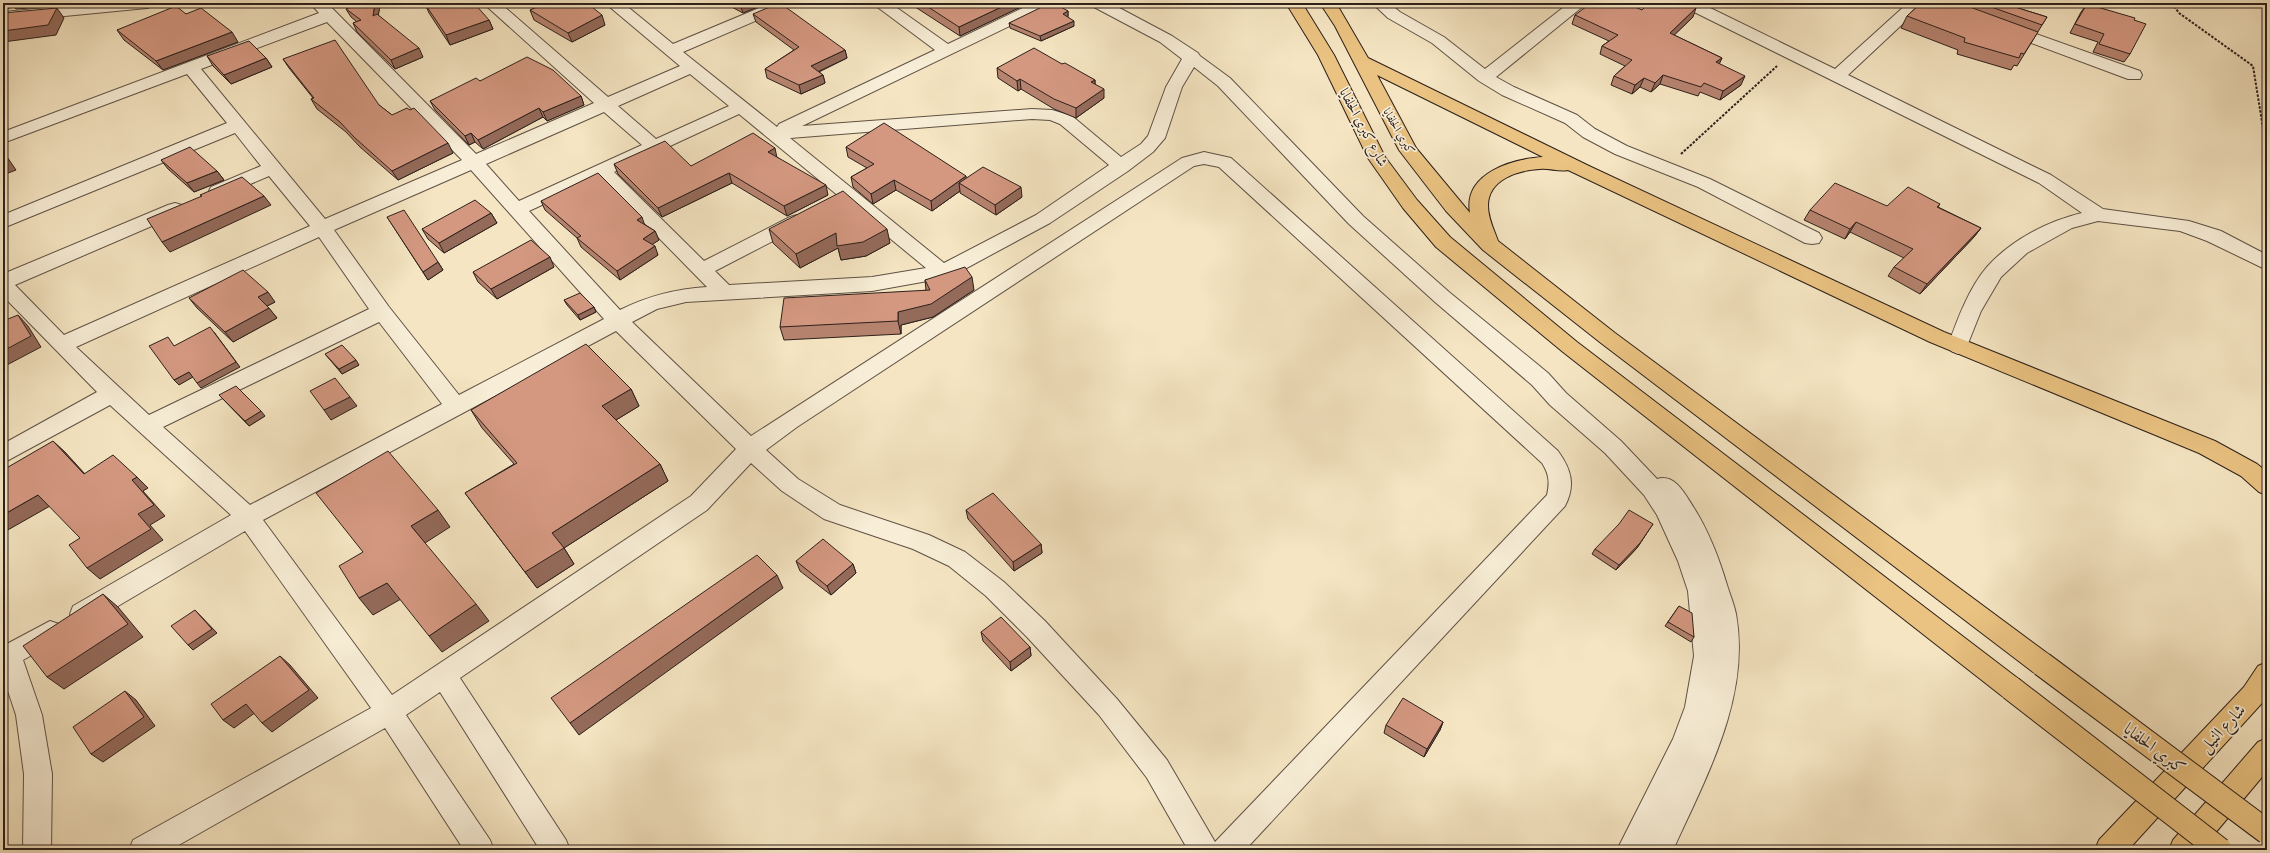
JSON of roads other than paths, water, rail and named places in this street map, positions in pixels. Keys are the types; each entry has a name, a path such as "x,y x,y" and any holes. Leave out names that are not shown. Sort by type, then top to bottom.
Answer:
{"main road":[{"name":"شارع كبري الحلفايا","path":"1294,3 1326,55 1377,158 1410,204 1443,242 1481,275 1570,347 2220,850"},
{"name":"كبري الحلفايا","path":"1328,3 1343,26 1408,150 1453,207 1490,245 1608,338 2267,832"},
{"path":"1362,62 1583,170 1958,346 2207,447 2249,470 2267,486"},
{"path":"1490,245 1479,212 1479,198 1486,185 1498,175 1529,164 1545,162 1561,164 1583,170"},
{"name":"شارع النيل","path":"2109,850 2254,695 2267,674"},
{"path":"2183,850 2267,751"}],"street":[{"path":"3,17 144,3"},
{"path":"491,3 654,147"},
{"path":"613,3 773,134 839,199 943,272"},
{"path":"671,51 784,3"},
{"path":"880,3 946,50"},
{"path":"773,134 1045,3"},
{"path":"1098,3 1166,38 1192,56 1247,103 1356,220 1442,297 1540,379 1558,400 1613,447 1652,489 1677,532 1690,561 1700,591 1704,614 1707,656 1698,707 1685,743 1631,850"},
{"path":"1380,3 1394,15 1438,40 1485,77 1508,91 1571,119 1589,133 1622,150 1704,183 1812,238"},
{"path":"1485,77 1579,3"},
{"path":"1688,3 2045,179 2098,215"},
{"path":"1836,76 1917,3"},
{"path":"3,138 190,68 324,9 474,162 617,320 750,449 790,485 832,512 921,542 957,560 995,589 1036,629 1108,708 1157,769 1204,850"},
{"path":"1988,22 2134,75"},
{"path":"37,850 38,774 29,715 6,658 248,517 651,303 686,295 872,284 943,272 1043,219 1147,148 1156,138 1174,87 1192,56"},
{"path":"61,345 322,228 692,67"},
{"path":"190,68 322,228 382,312 456,406"},
{"path":"517,209 741,107"},
{"path":"773,134 1032,114 1052,115 1066,120 1122,166"},
{"path":"3,222 238,126"},
{"path":"143,850 389,712 699,503 750,449 795,416 1188,162 1204,158 1225,162 1550,457 1560,471 1562,483 1557,499 1226,850"},
{"path":"272,168 3,283 61,345 112,394 248,517 389,712 480,850"},
{"path":"602,170 725,292"},
{"path":"702,270 812,213"},
{"path":"1958,346 1971,311 1994,272 2020,248 2066,223 2098,215 2182,225 2214,236 2267,263"},
{"path":"146,426 382,312"},
{"path":"11,322 33,316"},
{"path":"1540,379 1566,394 1622,440 1646,463 1667,488 1695,531 1709,562 1724,616 1726,661 1716,714 1705,750 1658,850"},
{"path":"3,454 112,394"},
{"path":"444,675 556,850"}]}
